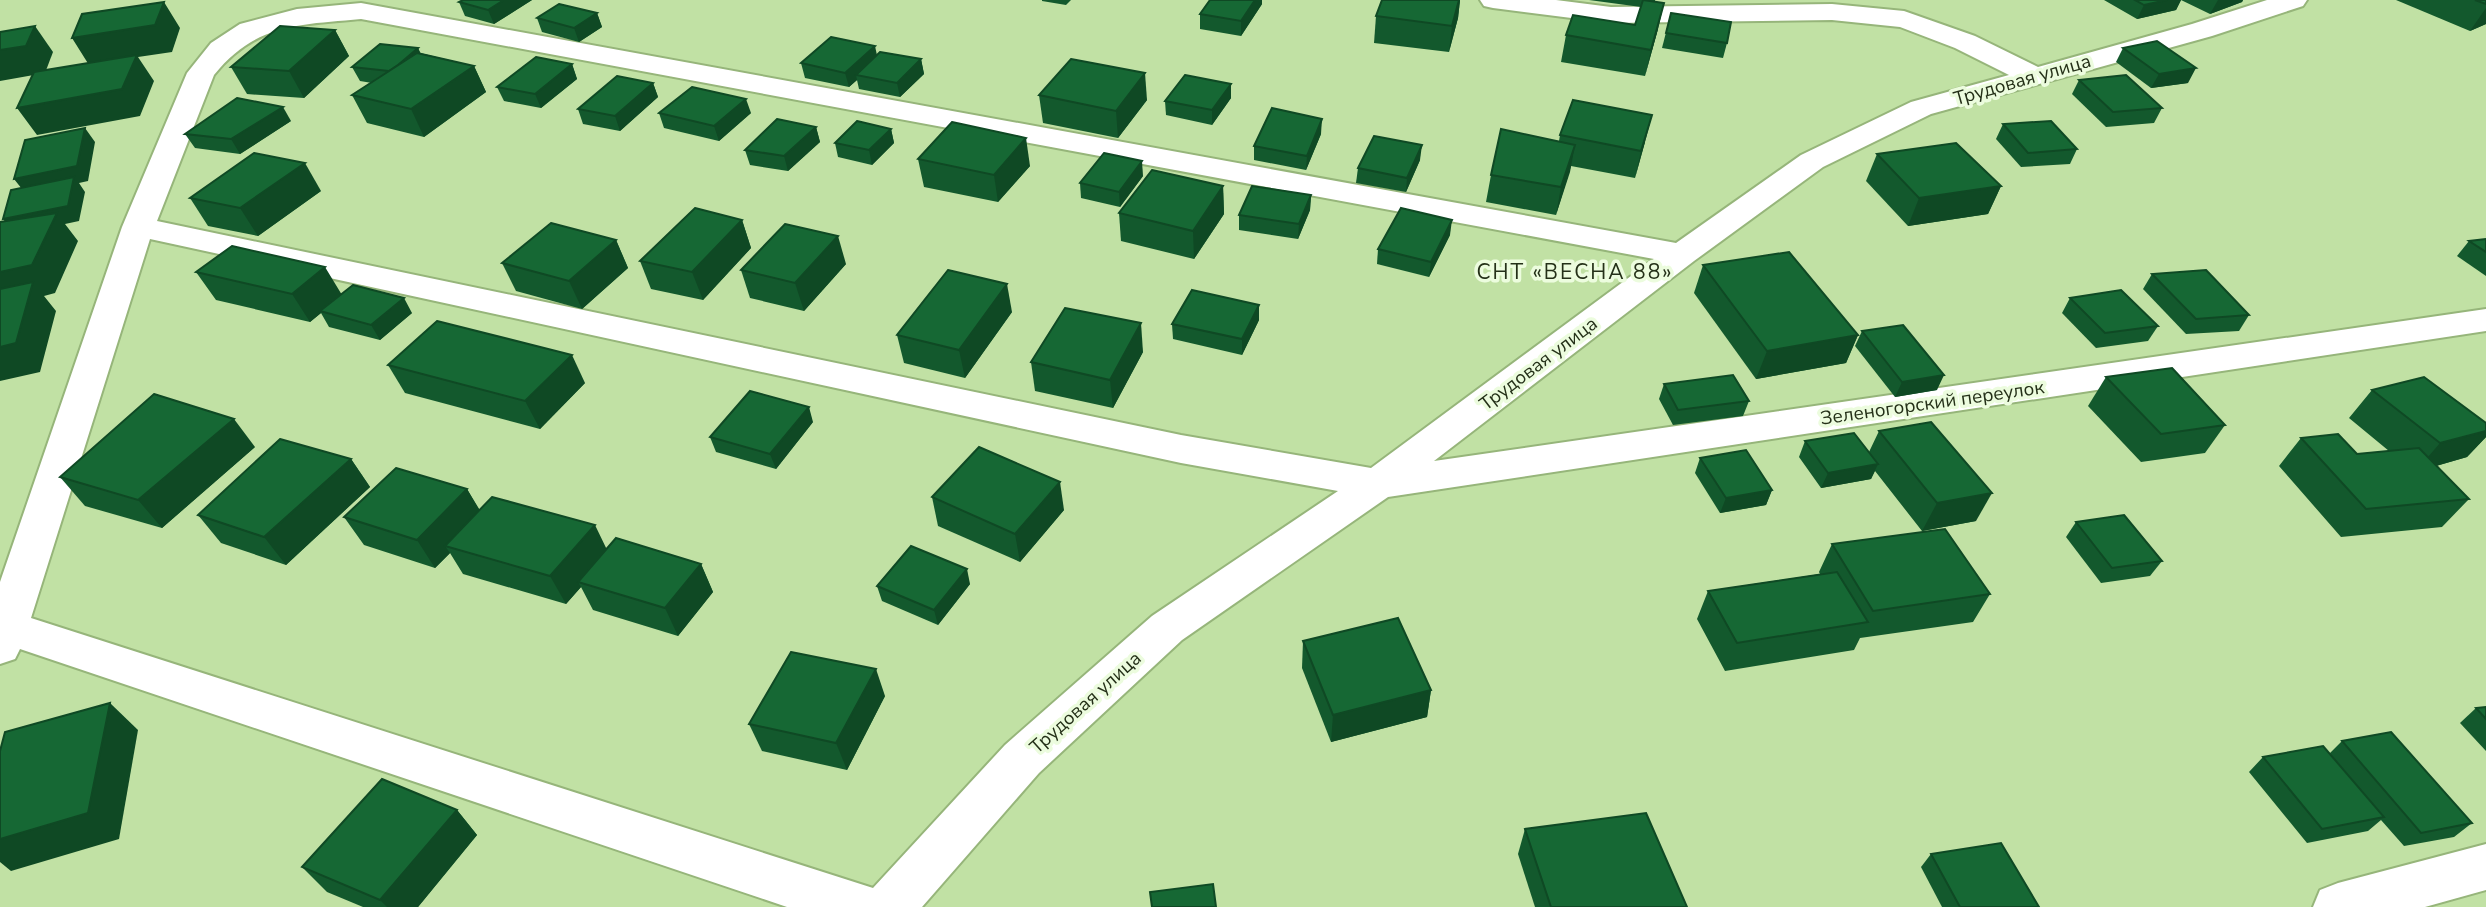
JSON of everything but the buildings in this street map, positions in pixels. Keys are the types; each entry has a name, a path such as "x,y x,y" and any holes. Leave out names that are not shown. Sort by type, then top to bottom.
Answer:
{"street":[{"path":"1493,0 1611,15 1832,12 1904,19 1965,42 2032,75"},
{"name":"Трудовая улица","path":"889,907 1022,759 1167,628 1378,484 1682,254 1812,161 1921,108 2032,75 2202,30 2294,0"},
{"path":"859,907 2,634 138,227 201,74 221,49 250,30 297,17 362,11 1682,254"},
{"path":"138,227 1181,449 1378,484"},
{"name":"Зеленогорский переулок","path":"1378,484 2486,320"},
{"path":"2338,907 2486,867"}],"district":[{"name":"СНТ «ВЕСНА 88»","path":"1575,272"}]}
